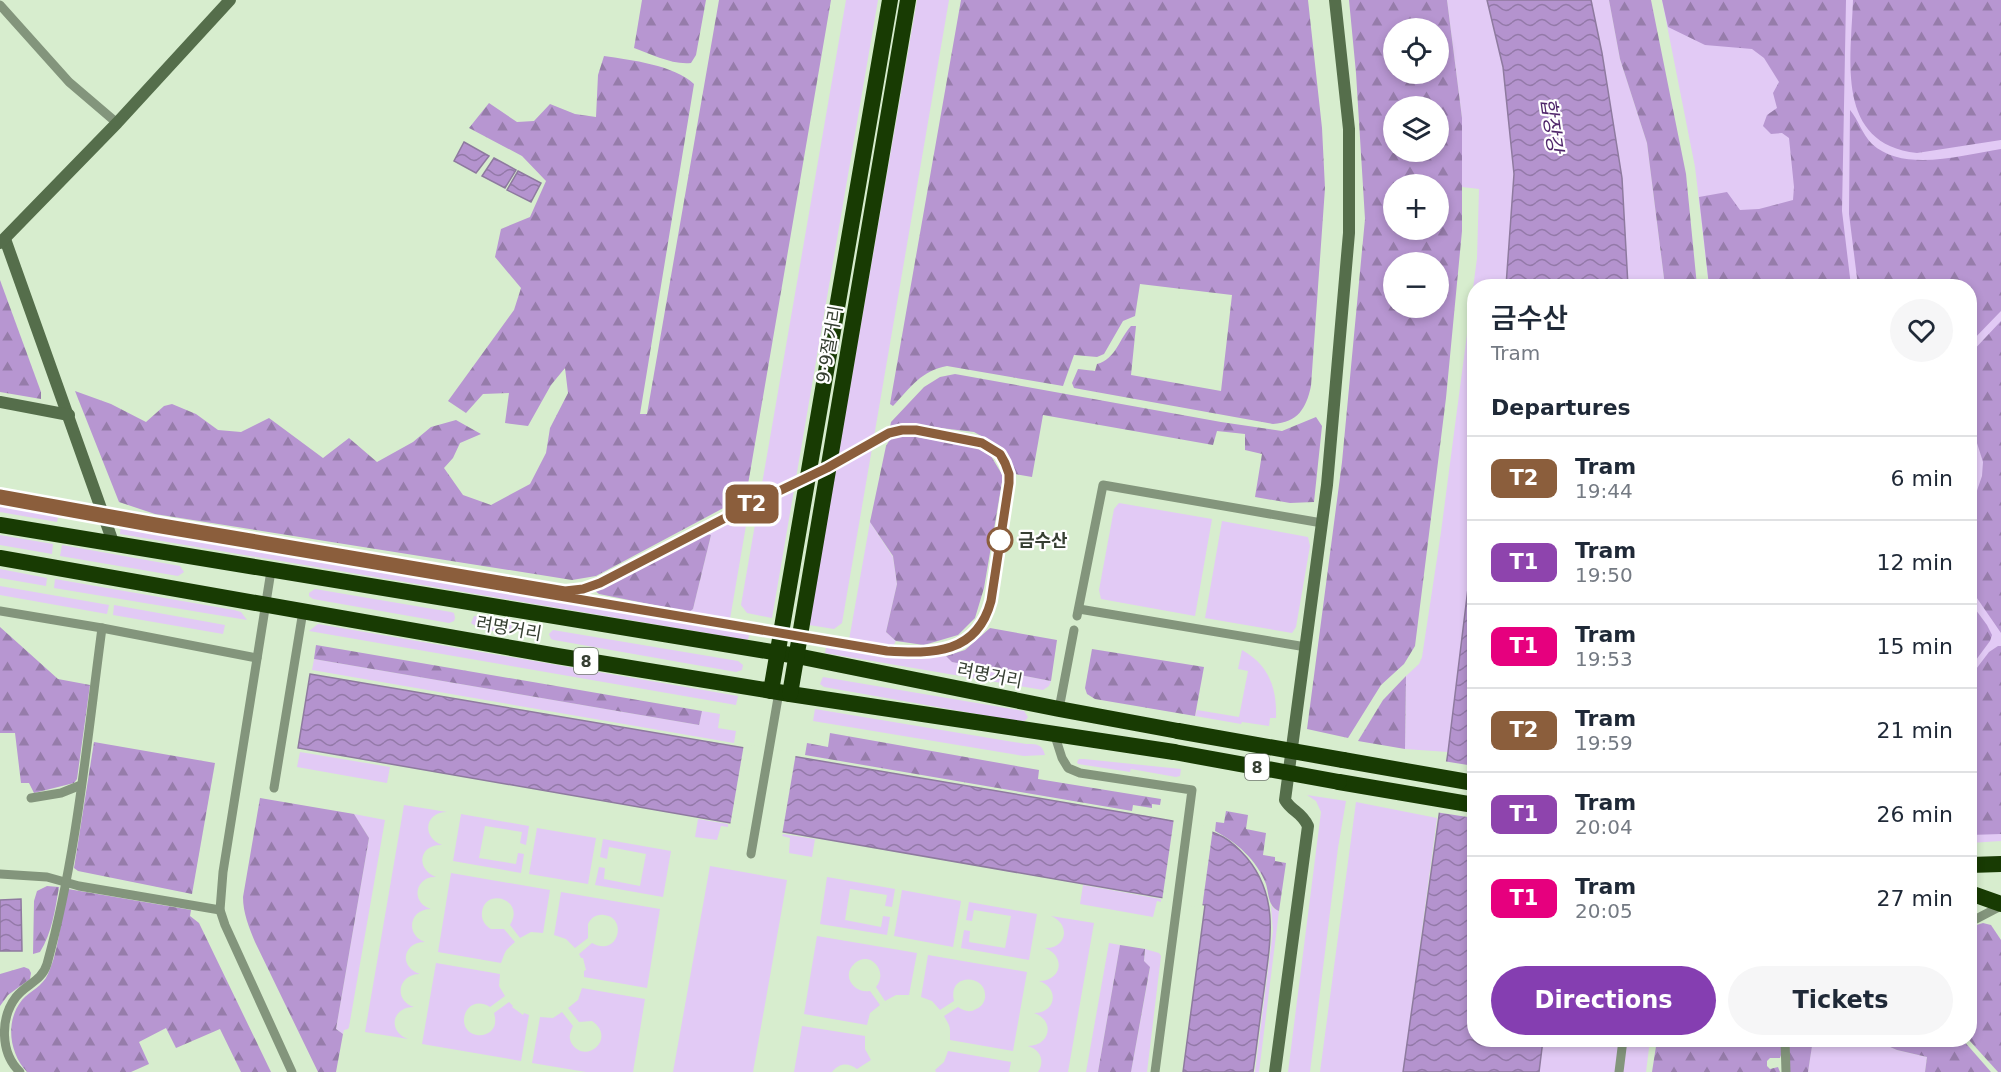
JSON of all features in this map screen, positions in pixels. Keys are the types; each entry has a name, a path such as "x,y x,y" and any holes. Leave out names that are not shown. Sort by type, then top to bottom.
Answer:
{"highway":[{"name":"9·9절거리","path":"780,692 777,653 890,0"},
{"name":"9·9절거리","path":"780,692 796,656 908,0"},
{"name":"려명거리","path":"0,525 796,656 1059,709 1467,782"},
{"name":"려명거리","path":"0,558 545,654 1174,752 1467,804"},
{"path":"1977,866 2001,864"},
{"path":"1977,896 2001,905"}],"street":[{"path":"114,545 69,415 2,241 117,123 230,0"},
{"path":"1275,1072 1308,826 1303,815 1289,807 1285,800 1328,473 1349,233 1349,129 1335,0"},
{"path":"0,5 69,82 117,123"},
{"path":"0,402 69,415"},
{"path":"1306,647 1078,612 1103,485 1322,524"},
{"path":"271,571 223,872 220,910 232,943 292,1072"},
{"path":"274,788 303,610"},
{"path":"0,611 257,658"},
{"path":"20,1072 7,1053 6,1020 17,996 41,977 46,968 65,882 81,785 102,628"},
{"path":"1059,709 1074,630"},
{"path":"752,854 780,692"},
{"path":"1054,733 1062,758 1068,768 1080,773 1192,790 1155,1072"},
{"path":"31,798 61,793 81,785"},
{"path":"0,874 31,875 79,886 220,910"},
{"path":"1977,918 2001,905"},
{"path":"1619,1072 1622,1047"},
{"path":"1785,1047 1786,1072"}],"shaded area":[{"path":"846,0 878,0 772,618 747,613 741,605"},
{"path":"917,0 949,0 842,623 834,629 809,625"},
{"path":"1447,0 1487,0 1503,67 1514,174 1506,279 1474,279 1479,189 1462,187 1462,118"},
{"path":"1591,0 1609,0 1620,59 1647,143 1664,279 1628,279 1622,178"},
{"path":"1662,0 2001,0 2001,841 1977,843 1977,279 1708,279 1695,167"},
{"path":"1467,334 1467,596 1448,752 1405,749 1406,676 1419,664 1422,657"},
{"path":"0,502 59,512 57,522 0,512"},
{"path":"1119,503 1212,519 1195,616 1101,599 1099,590 1114,509"},
{"path":"749,508 730,619 689,612 693,609 711,535 704,533"},
{"path":"1222,521 1308,537 1310,546 1296,627 1292,633 1205,618"},
{"path":"870,522 893,557 897,584 886,632 896,641 892,648 849,640"},
{"path":"121,524 750,630 748,640 120,534"},
{"path":"0,535 53,544 52,554 0,545"},
{"path":"62,545 180,566 184,572 178,576 60,556"},
{"path":"0,569 47,578 46,586 0,578"},
{"path":"55,579 234,610 241,612 247,620 54,588"},
{"path":"0,586 109,605 107,614 0,595"},
{"path":"315,589 451,612 454,613 455,618 449,623 313,599 309,593"},
{"path":"114,605 225,625 223,634 113,615"},
{"path":"474,616 508,622 512,625 511,630 496,631 479,628 471,623"},
{"path":"318,624 738,696 736,705 309,631"},
{"path":"553,630 738,661 743,665 742,670 736,672 554,640 549,634"},
{"path":"827,643 890,654 946,656 953,662 1051,681 1049,686 1043,690 825,653"},
{"path":"1242,650 1259,663 1270,678 1275,697 1276,718 1270,718 1269,726 1195,716 1197,710 1239,717 1248,671 1238,669"},
{"path":"314,659 699,725 702,711 720,714 718,728 736,731 734,743 312,670"},
{"path":"823,677 1024,711 1028,717 1022,722 824,687 820,684"},
{"path":"815,709 1036,745 1041,747 1045,755 1024,756 813,721"},
{"path":"300,752 390,767 387,783 297,767"},
{"path":"1079,759 1181,769 1180,776 1176,777 1131,769 1130,772 1078,764"},
{"path":"1307,795 1346,801 1310,1072 1288,1072 1321,812 1316,801"},
{"path":"1356,802 1437,818 1403,1072 1320,1072"},
{"path":"404,805 447,812 434,816 428,826 431,836 442,845 428,848 422,858 425,868 436,877 423,881 420,885 418,896 420,901 431,909 418,913 412,923 414,934 425,942 412,946 406,955 408,966 420,974 407,978 403,983 401,993 403,999 414,1007 401,1011 395,1020 397,1031 408,1039 365,1032"},
{"path":"354,814 385,820 349,1027 344,1030 343,1034 336,1029 369,838"},
{"path":"461,814 529,826 526,845 520,843 522,832 485,826 479,858 516,864 518,853 524,854 521,873 453,861"},
{"path":"698,819 728,824 728,827 721,826 717,840 695,837"},
{"path":"537,828 596,838 588,884 529,874"},
{"path":"783,834 815,839 812,857 789,853 790,838 782,836"},
{"path":"603,839 671,851 663,897 595,885 599,867 605,868 604,879 640,886 646,854 609,847 607,859 600,857"},
{"path":"710,866 787,880 753,1072 673,1072"},
{"path":"451,873 550,890 543,933 531,932 520,938 510,925 514,916 513,908 503,899 496,898 485,904 482,912 484,922 491,929 504,929 515,942 506,951 501,963 438,952"},
{"path":"827,877 895,889 892,907 885,906 887,895 850,889 845,920 881,927 883,916 890,917 887,935 820,924"},
{"path":"1083,885 1161,899 1161,902 1157,901 1153,917 1080,904"},
{"path":"902,890 961,901 953,947 894,936"},
{"path":"561,892 660,909 647,988 584,977 586,970 583,958 579,954 592,943 601,946 609,945 614,941 618,929 611,917 601,915 591,920 588,924 588,938 575,948 566,939 554,935"},
{"path":"969,902 1037,914 1029,960 961,948 964,930 970,931 969,942 1005,948 1011,916 974,910 972,921 966,920"},
{"path":"1271,905 1279,911 1259,1072 1255,1072 1273,931"},
{"path":"1051,916 1094,923 1068,1072 1038,1072 1041,1064 1039,1053 1028,1046 1042,1042 1048,1032 1045,1021 1034,1013 1047,1009 1053,1000 1050,989 1039,981 1053,977 1058,968 1056,957 1045,948 1058,945 1064,935 1064,930 1062,925"},
{"path":"817,936 917,953 909,995 896,995 885,1001 876,987 880,975 879,969 876,964 866,959 855,963 849,973 849,978 859,990 870,991 880,1005 870,1013 867,1025 804,1014"},
{"path":"1109,943 1120,945 1098,1072 1086,1072"},
{"path":"1145,949 1159,953 1161,956 1147,1072 1131,1072 1150,968 1144,961"},
{"path":"928,955 1027,972 1013,1051 950,1040 950,1027 944,1016 958,1007 969,1011 979,1007 985,1000 984,990 975,981 962,981 956,985 953,992 954,1001 940,1010 932,1001 921,997"},
{"path":"436,963 500,974 499,986 505,996 490,1007 474,1004 465,1014 465,1027 477,1035 488,1033 495,1025 494,1013 509,1002 523,1015 524,1013 529,1015 521,1061 422,1044"},
{"path":"582,988 645,999 633,1072 586,1072 532,1063 540,1017 553,1018 562,1012 573,1026 570,1040 578,1050 585,1052 597,1047 601,1035 599,1028 592,1021 579,1022 568,1008 578,1000"},
{"path":"802,1026 865,1036 865,1049 871,1060 857,1069 844,1064 832,1072 794,1072"},
{"path":"1542,1047 1618,1047 1615,1072 1539,1072"},
{"path":"1625,1047 1649,1047 1646,1072 1622,1072"},
{"path":"1812,1047 1890,1047 1927,1057 1925,1072 1808,1072"},
{"path":"948,1051 1011,1062 1009,1072 936,1072 935,1070 944,1062"}],"green space":[{"path":"642,0 706,0 696,55 691,63 669,61 634,48"},
{"path":"719,0 831,0 746,496 596,576 572,580 155,514 119,502 75,391 111,404 146,422 164,406 172,404 196,414 218,430 241,432 269,418 323,458 349,438 377,462 413,442 431,427 456,420 481,434 460,443 453,458 444,468 463,495 491,505 530,484 546,453 550,428 568,393 565,368 551,385 528,426 505,423 509,393 483,394 466,413 448,401 514,310 521,288 495,257 501,229 530,217 546,181 522,156 469,128 489,103 517,122 534,121 550,104 575,114 596,117 598,75 604,56 664,68 694,84 640,414 647,414"},
{"path":"961,0 1308,0 1322,128 1325,188 1311,386 1300,413 1282,423 1273,424 1074,388 1072,383 1078,369 1095,371 1097,364 1109,358 1113,353 1131,326 1136,326 1131,375 1221,391 1232,295 1140,284 1135,316 1123,321 1104,354 1097,357 1074,355 1063,386 947,366 930,371 911,386 893,406 890,404"},
{"path":"1349,0 1447,0 1462,118 1462,231 1446,398 1415,646 1404,664 1381,685 1348,738 1307,729 1342,462 1365,219"},
{"path":"1609,0 1651,0 1686,174 1696,279 1664,279 1647,143 1620,59"},
{"path":"1662,0 1846,0 1842,211 1850,279 1708,279 1699,197 1727,192 1740,210 1759,209 1793,200 1794,187 1789,138 1782,133 1771,134 1763,126 1767,115 1777,108 1773,93 1779,82 1764,58 1752,49 1705,45 1668,27"},
{"path":"1853,0 2001,0 2001,140 1917,153 1891,146 1872,134 1860,116 1854,96 1851,72"},
{"path":"1850,110 1872,144 1885,153 1900,158 1934,160 2001,149 2001,311 1977,336 1977,279 1857,279 1849,214"},
{"path":"0,280 41,392 41,399 0,392"},
{"path":"2001,321 2001,633 1977,598 1977,491 1982,476 1983,462 1977,443 1977,347"},
{"path":"955,374 1282,431 1316,417 1322,426 1314,502 1290,503 1255,497 1262,454 1245,450 1245,434 1217,431 1213,445 1043,415 1032,477 1015,474 1006,454 994,443 974,432 908,424 890,427 891,422 924,387 940,377"},
{"path":"905,435 975,447 991,456 1003,476 984,588 975,618 958,635 924,645 896,641 886,632 897,584 893,556 870,522 886,446 892,436"},
{"path":"704,533 711,535 693,609 689,612 599,594 594,590"},
{"path":"1977,611 1992,635 1977,659"},
{"path":"0,627 58,679 90,685 77,779 74,783 34,793 29,783 21,783 15,733 0,733"},
{"path":"990,628 1057,640 1051,681 952,662 946,656 965,650"},
{"path":"316,645 702,711 699,725 314,659"},
{"path":"2001,646 2001,834 1977,835 1977,668 1989,652"},
{"path":"1092,649 1204,667 1195,716 1095,699 1087,694 1085,688"},
{"path":"1406,676 1405,749 1358,741 1383,700"},
{"path":"830,733 1039,770 1038,779 1161,799 1160,805 1152,804 1152,808 1133,805 1132,811 805,755 807,743 828,747"},
{"path":"94,742 215,763 192,894 78,871 74,868"},
{"path":"260,798 354,814 369,838 336,1029 343,1034 336,1072 318,1072 255,942 247,920 243,897"},
{"path":"1226,811 1248,815 1246,829 1266,833 1263,855 1275,857 1275,861 1286,863 1279,911 1271,903 1266,884 1257,867 1238,846 1215,831 1216,822 1224,823"},
{"path":"47,886 59,887 54,913 44,945 40,952 33,954 34,901 37,891"},
{"path":"68,889 191,910 190,916 199,923 271,1072 241,1072 220,1029 176,1048 166,1028 139,1042 149,1064 131,1072 27,1072 16,1056 13,1046 11,1027 13,1017 22,1000 43,982 48,974 55,954"},
{"path":"1983,923 1991,925 2001,940 2001,1072 1998,1072 1975,1047 1977,925"},
{"path":"1120,945 1145,949 1144,961 1150,967 1131,1072 1098,1072"},
{"path":"24,967 31,973 30,979 8,995 0,1006 0,974"},
{"path":"1656,1047 1782,1047 1780,1058 1770,1058 1767,1061 1770,1069 1778,1067 1780,1072 1652,1072"},
{"path":"1789,1047 1812,1047 1808,1072 1790,1072"},
{"path":"1890,1047 1969,1047 1991,1072 1925,1072 1927,1057"}],"water":[{"name":"합장강","path":"1487,0 1591,0 1622,178 1628,279 1506,279 1514,174 1503,67"},
{"path":"464,142 489,156 476,173 454,161"},
{"path":"494,158 516,170 505,188 482,176"},
{"path":"518,171 541,183 531,202 507,190"},
{"path":"1467,596 1467,1047 1542,1047 1539,1072 1403,1072 1448,752"},
{"path":"310,674 1170,820 1213,832 1230,841 1247,858 1257,873 1268,905 1269,955 1253,1072 1183,1072 1205,905 298,748"},
{"path":"21,899 22,951 0,951 0,900"}],"pier":[{"path":"744,744 796,753 782,835 730,826"},
{"path":"1443,761 1467,765 1467,817 1435,812"},
{"path":"1174,818 1213,828 1202,908 1162,901"}],"tram line":[{"path":"0,494 565,591 583,589 600,583 827,468 889,433 916,430 983,443 1000,454 1009,474 991,601 984,618 975,632 964,641 951,647 920,652 887,651 0,500"},
{"name":"T2","path":"0,494 565,591 583,589 600,583 754,503 809,478 889,433 916,430 982,443 1000,454 1009,474 991,601 980,628 965,641 950,648 908,652 887,651 0,500"}],"place":[{"name":"금수산","path":"1000,540"}]}
